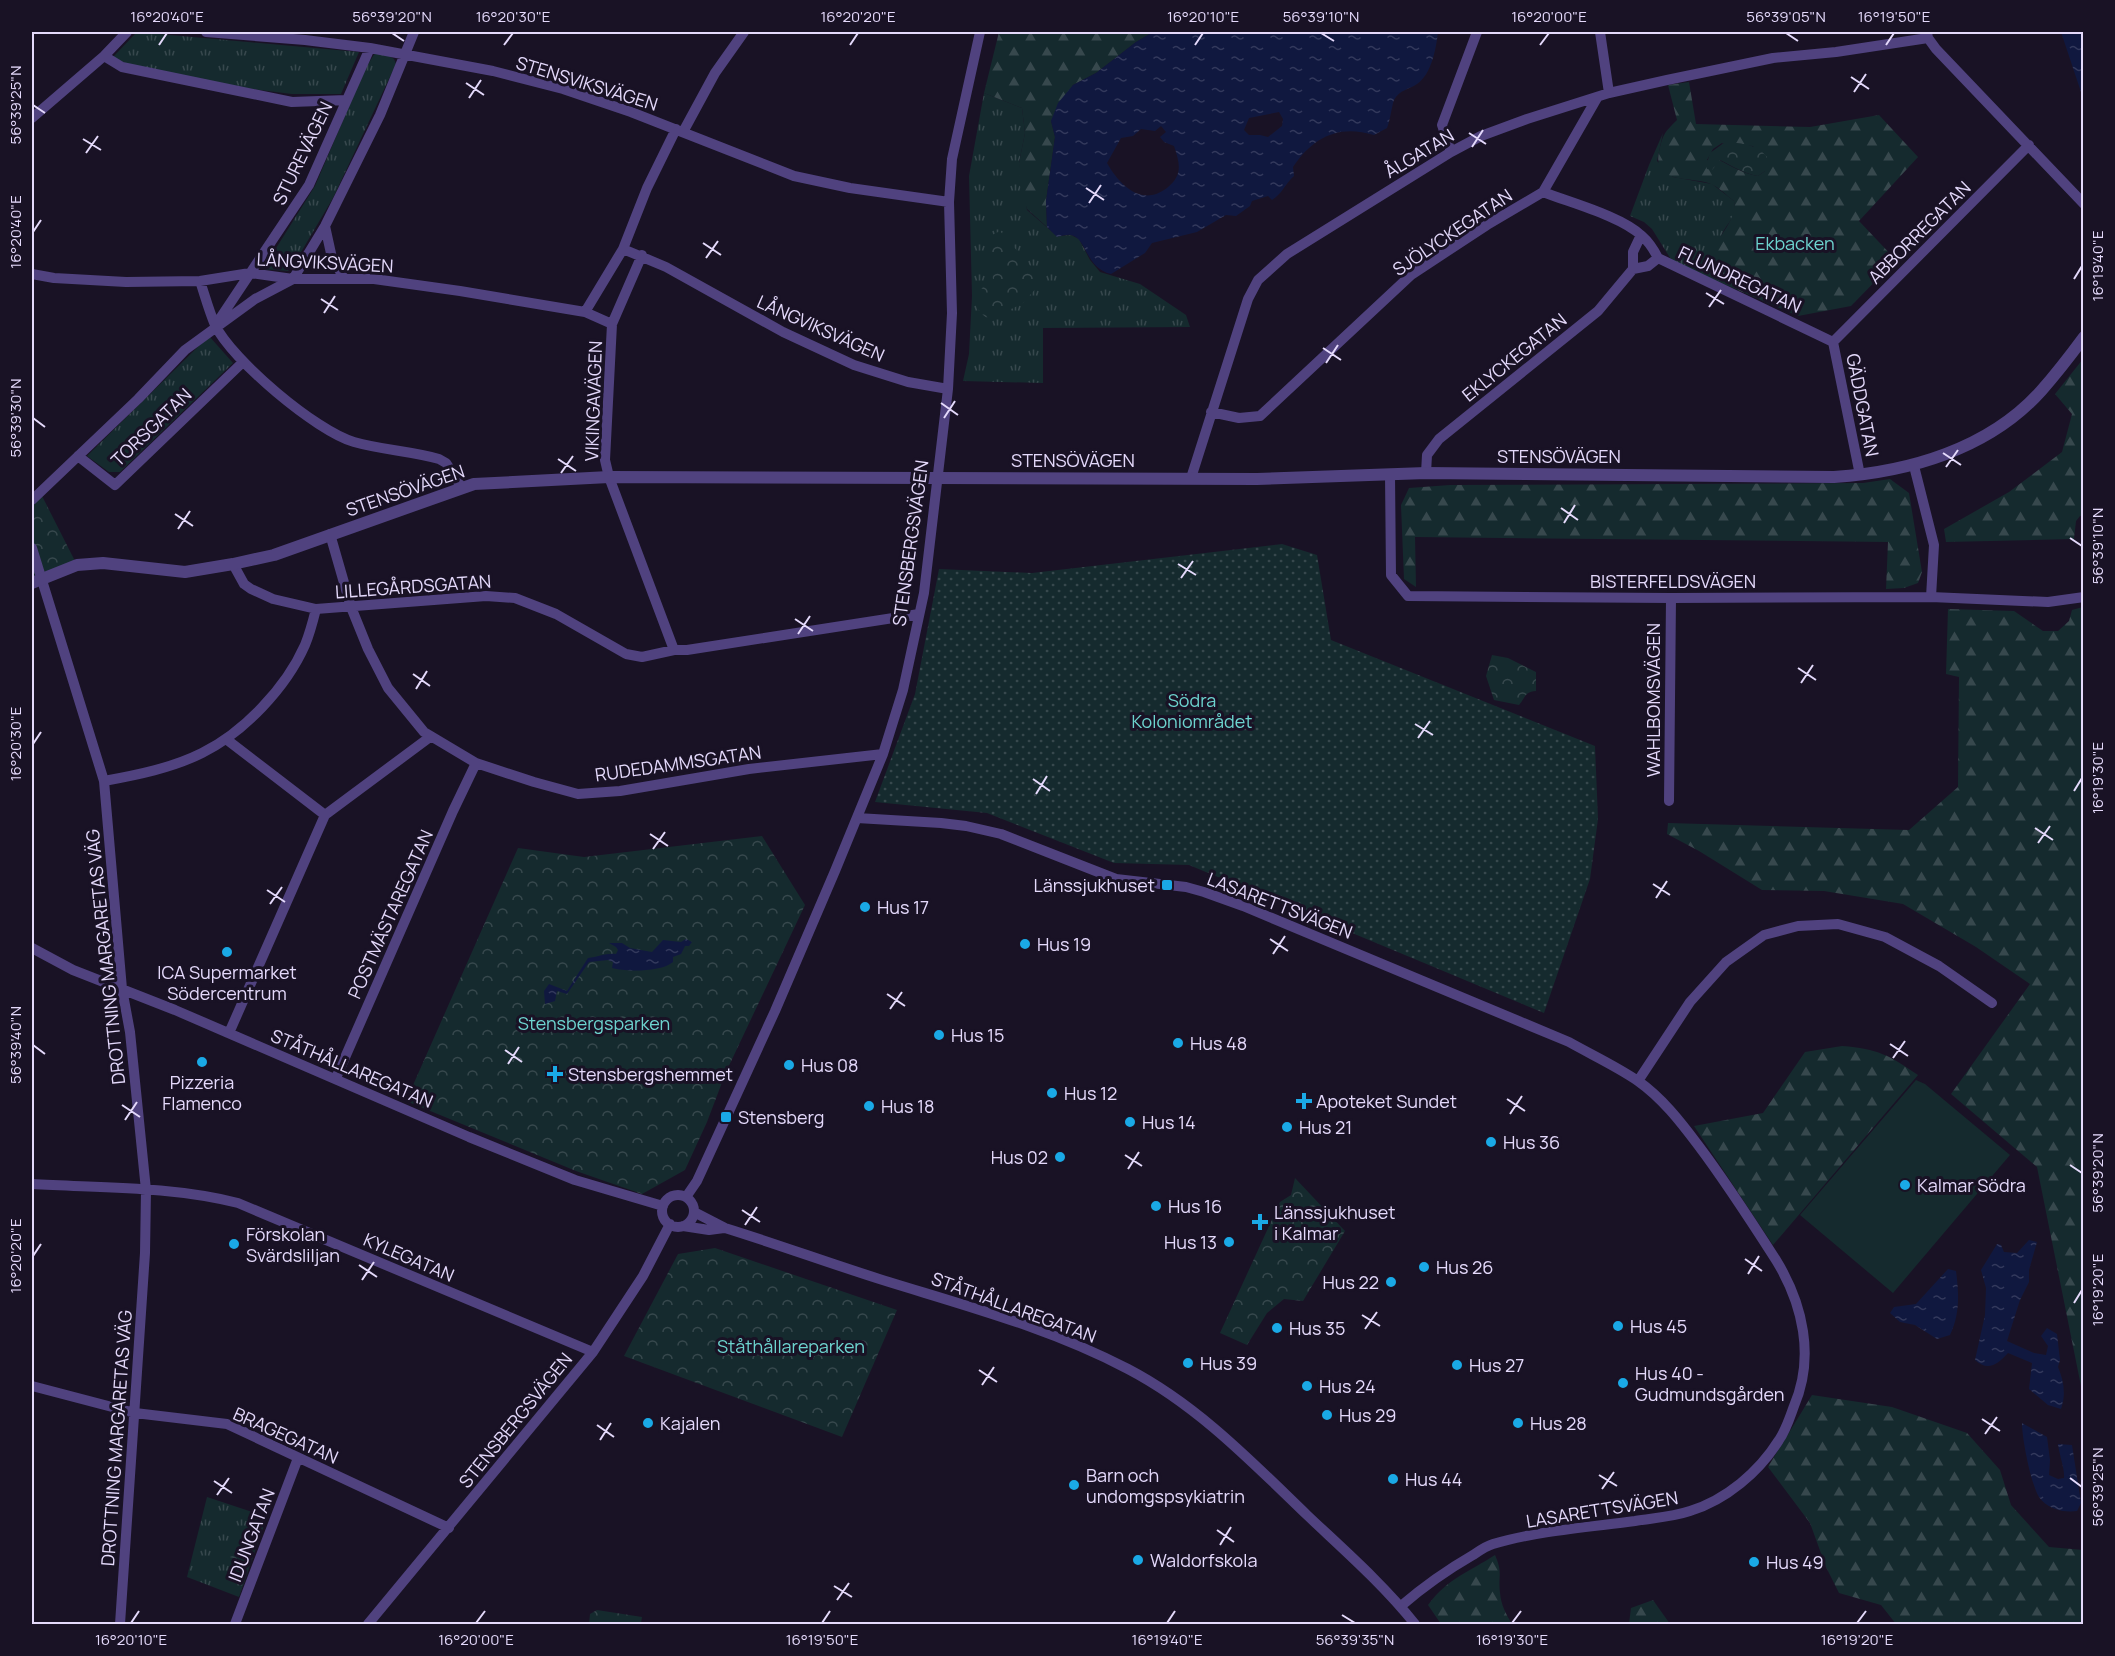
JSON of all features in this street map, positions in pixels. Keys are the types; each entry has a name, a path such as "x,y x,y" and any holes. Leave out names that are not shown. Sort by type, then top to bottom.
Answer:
{"street":[{"path":"32,118 104,56 126,32"},
{"name":"STENSVIKSVÄGEN","path":"206,32 370,48 493,71 563,89 680,131 794,176 850,188 949,202"},
{"path":"293,279 324,226 380,115 403,54 414,32"},
{"path":"585,312 623,249 647,188 680,131 744,32"},
{"name":"STENSBERGSVÄGEN","path":"686,1197 697,1181 775,1011 883,754 903,690 924,593 948,389 952,313 949,202 952,159 980,32"},
{"path":"1452,152 1442,124 1477,32"},
{"path":"1600,32 1608,93"},
{"path":"1927,35 1936,49 2084,204"},
{"name":"ÅLGATAN","path":"1191,478 1248,299 1258,280 1287,254 1452,152 1481,136 1608,93 1773,58 1836,52 1927,35"},
{"name":"STUREVÄGEN","path":"216,326 309,185 370,48"},
{"path":"104,56 122,67 264,97 292,102 346,100"},
{"name":"SJÖLYCKEGATAN","path":"1211,412 1239,418 1260,416 1411,275 1487,225 1543,192 1597,98"},
{"name":"ABBORREGATAN","path":"1833,342 2029,145"},
{"name":"FLUNDREGATAN","path":"1543,192 1626,224 1651,245 1658,258 1833,342"},
{"path":"324,226 332,258 344,278"},
{"name":"EKLYCKEGATAN","path":"1633,269 1633,252 1641,235"},
{"name":"LÅNGVIKSVÄGEN","path":"623,249 642,255 666,267 783,332 854,365 908,382 948,389"},
{"name":"VIKINGAVÄGEN","path":"642,255 612,324 605,460 609,477 674,650"},
{"name":"EKLYCKEGATAN","path":"1426,473 1427,455 1439,439 1598,311 1633,269 1648,266 1658,258"},
{"name":"LÅNGVIKSVÄGEN","path":"32,274 54,278 126,282 200,281 250,273 293,279 374,279 585,312 612,324"},
{"name":"STUREVÄGEN","path":"32,500 185,350 255,299 293,279"},
{"path":"200,281 216,326 243,362 324,429 351,441 439,459 446,463 462,488"},
{"name":"STENSÖVÄGEN","path":"36,581 77,565 103,563 185,572 274,555 474,484 609,477 1257,479 1426,473 1834,477 1860,475 1914,466 1963,446 1992,431 2018,413 2040,393 2084,337"},
{"name":"GÄDDGATAN","path":"1833,342 1860,475"},
{"name":"TORSGATAN","path":"78,456 115,485 243,362"},
{"path":"1914,466 1934,544 1931,597"},
{"name":"BISTERFELDSVÄGEN","path":"1390,475 1391,576 1408,596 1931,597 2048,602 2084,597"},
{"name":"RUDEDAMMSGATAN","path":"330,534 351,607 368,649 388,687 430,737 477,763 578,794 620,791 749,769 883,754"},
{"name":"DROTTNING MARGARETAS VÄG","path":"32,548 36,581 104,781 122,989 130,1032 146,1190 145,1253 120,1624"},
{"name":"LILLEGÅRDSGATAN","path":"233,564 244,584 251,589 273,599 316,609 486,596 515,598 556,614 626,654 642,657 674,650 687,650 919,614"},
{"name":"WAHLBOMSVÄGEN","path":"1669,801 1671,598"},
{"path":"104,781 161,769 201,754 226,739 252,717 280,686 304,646 316,609"},
{"path":"229,1033 325,815 430,737"},
{"path":"226,739 325,815"},
{"name":"POSTMÄSTAREGATAN","path":"336,1078 453,811 477,763"},
{"name":"LASARETTSVÄGEN","path":"857,818 940,823 1001,834 1116,879 1186,887 1264,915 1569,1042 1638,1081 1675,1114 1721,1175 1788,1279 1805,1335 1804,1367 1800,1391 1779,1440 1758,1467 1734,1488 1711,1503 1689,1512 1535,1535 1490,1545 1415,1593 1401,1606"},
{"path":"1638,1081 1690,1002 1726,962 1764,935 1798,926 1838,924 1884,937 1939,966 1992,1003"},
{"name":"STÅTHÅLLAREGATAN","path":"32,948 73,970 229,1033 575,1180 663,1206"},
{"name":"KYLEGATAN","path":"32,1184 206,1195 238,1203 592,1352"},
{"path":"670,1224 664,1217 663,1206 673,1196 680,1195 692,1203 694,1212 691,1220 683,1226"},
{"name":"STÅTHÅLLAREGATAN","path":"694,1212 725,1228 887,1281 982,1309 1069,1341 1128,1369 1178,1398 1226,1438 1401,1606 1415,1624"},
{"name":"STENSBERGSVÄGEN","path":"369,1624 592,1352 643,1276 670,1224"},
{"name":"STÅTHÅLLAREGATAN","path":"670,1224 677,1227 709,1230 725,1228"},
{"name":"BRAGEGATAN","path":"32,1386 135,1413 227,1424 449,1528"},
{"name":"IDUNGATAN","path":"235,1624 298,1458"}],"green space":[{"path":"137,32 359,52 341,94 292,94 229,86 129,65 113,57"},
{"path":"999,32 1153,32 1136,42 1096,73 1073,85 1051,121 1055,137 1046,201 1047,227 1027,209 1020,186 1019,163 1025,133 1022,108 984,93"},
{"path":"375,53 386,54 394,59 396,64 333,198 288,271 263,269 315,186 365,69"},
{"name":"Ekbacken","path":"1689,82 1696,124 1810,127 1879,115 1918,157 1859,221 1896,260 1851,306 1798,316 1717,281 1712,258 1717,243 1732,216 1734,201 1711,184 1667,175 1661,170 1658,163 1662,141 1677,120 1668,85","holes":["1722,143 1753,146 1765,171 1758,176 1743,172 1719,160 1716,163 1707,160 1713,149"]},
{"path":"984,93 1022,108 1025,133 1019,163 1027,210 1057,236 1071,235 1079,239 1090,260 1100,272 1140,284 1186,315 1190,327 1043,328 1043,383 963,381 969,354 972,296 969,176"},
{"path":"1663,133 1657,161 1673,177 1712,184 1734,201 1733,217 1723,232 1720,242 1717,281 1672,261 1652,229 1644,222 1630,216"},
{"path":"1725,142 1758,149 1767,157 1765,171 1758,176 1753,175 1720,160 1712,170 1707,169 1710,153"},
{"path":"1000,231 1032,268 1039,285 1022,304 992,318 985,317 977,308 977,298 985,285 993,279 988,244 992,235"},
{"path":"209,336 233,363 120,472 109,472 87,456"},
{"path":"2083,359 2083,516 2076,521 2074,539 1946,542 1944,529 2009,492 2062,452 2072,414 2055,394"},
{"path":"1890,479 1909,493 1922,572 1918,583 1904,588 1886,589 1888,542 1415,537 1416,587 1404,579 1401,505 1409,488 1450,485 1863,483"},
{"path":"40,492 77,565 32,583 32,500"},
{"name":"Södra Koloniområdet","path":"1282,544 1317,555 1331,640 1595,746 1598,819 1590,879 1544,1013 1189,865 1114,863 987,813 875,802 915,694 939,569 1032,573"},
{"path":"2084,607 2083,1396 2037,1167 1951,1094 2030,984 1976,947 1903,904 1824,891 1762,890 1667,834 1668,823 1909,830 1958,787 1959,677 1946,674 1948,609 2014,611 2043,631 2058,631 2069,621 2072,610"},
{"path":"1492,655 1508,658 1536,672 1536,691 1527,694 1519,705 1494,700 1486,676"},
{"name":"Stensbergsparken","path":"762,836 805,905 726,1072 685,1170 642,1194 576,1171 406,1101 518,848 584,857"},
{"path":"1842,1046 1883,1054 1918,1075 1773,1245 1694,1126 1763,1113 1805,1052"},
{"name":"Kalmar Södra","path":"1916,1080 1925,1084 2010,1155 1893,1293 1800,1215"},
{"path":"1295,1178 1345,1231 1303,1301 1284,1299 1267,1313 1247,1345 1220,1333 1280,1202 1291,1195"},
{"name":"Ståthållareparken","path":"715,1248 897,1310 842,1437 624,1356 678,1254"},
{"path":"1812,1395 1892,1407 1967,1433 2000,1470 2011,1505 2049,1547 2083,1550 2083,1624 1896,1624 1881,1605 1839,1593 1826,1567 1810,1523 1768,1467"},
{"path":"207,1497 267,1517 239,1597 187,1577"},
{"path":"228,1540 243,1545 239,1556 246,1559 240,1575 229,1571 233,1558 223,1555"},
{"path":"1495,1555 1500,1570 1501,1602 1512,1624 1441,1624 1428,1605 1443,1588 1459,1576"},
{"path":"1653,1600 1670,1624 1629,1624 1631,1608"},
{"path":"597,1610 642,1617 641,1623 643,1624 589,1624 590,1614"}],"water":[{"path":"1153,32 1438,32 1432,60 1426,74 1417,84 1396,97 1387,128 1374,135 1349,131 1338,132 1318,141 1293,167 1294,176 1272,200 1268,196 1252,201 1250,206 1236,216 1226,215 1197,232 1152,243 1145,253 1111,274 1096,266 1076,237 1064,235 1057,237 1047,227 1046,201 1055,137 1051,121 1058,103 1073,85 1096,73 1136,42","holes":["1279,112 1283,119 1282,126 1268,137 1249,135 1244,130 1249,118","1161,126 1166,132 1160,137 1164,142 1174,146 1179,164 1178,174 1167,188 1158,193 1140,195 1125,186 1107,163 1121,138 1133,136 1141,129 1155,131"]},
{"path":"2061,32 2080,32 2083,42 2083,98"},
{"path":"686,939 692,942 689,946 685,946 681,954 673,957 673,962 661,968 625,970 612,968 613,962 608,960 589,962 567,994 557,991 555,1001 545,1004 544,991 549,984 567,991 588,958 616,954 618,950 609,943 622,943 630,948 652,952 663,940 681,942"},
{"path":"2029,1240 2037,1242 2029,1270 2029,1282 2020,1300 2007,1341 2034,1353 2046,1355 2048,1346 2041,1336 2047,1328 2057,1334 2060,1360 2058,1367 2064,1388 2061,1409 2048,1405 2029,1389 2032,1363 2008,1353 1989,1366 1984,1366 1975,1360 1985,1315 1986,1288 1981,1270 1997,1244 2001,1245 2004,1252 2017,1253"},
{"path":"1948,1269 1956,1271 1958,1296 1956,1319 1950,1335 1937,1339 1915,1325 1900,1322 1890,1313 1894,1307 1916,1304"},
{"path":"2022,1423 2047,1437 2049,1475 2058,1479 2064,1478 2064,1474 2058,1444 2072,1445 2081,1503 2077,1511 2056,1509 2046,1505 2039,1497 2027,1461"}],"place":[{"name":"Länssjukhuset","path":"1167,885"},
{"name":"Hus 17","path":"865,907"},
{"name":"Hus 19","path":"1025,944"},
{"name":"ICA Supermarket Södercentrum","path":"227,952"},
{"name":"Hus 15","path":"939,1035"},
{"name":"Hus 48","path":"1178,1043"},
{"name":"Pizzeria Flamenco","path":"202,1062"},
{"name":"Hus 08","path":"789,1065"},
{"name":"Stensbergshemmet","path":"555,1074"},
{"name":"Hus 12","path":"1052,1093"},
{"name":"Apoteket Sundet","path":"1304,1101"},
{"name":"Hus 18","path":"869,1106"},
{"name":"Stensberg","path":"726,1117"},
{"name":"Hus 14","path":"1130,1122"},
{"name":"Hus 21","path":"1287,1127"},
{"name":"Hus 36","path":"1491,1142"},
{"name":"Hus 02","path":"1060,1157"},
{"name":"Kalmar Södra","path":"1905,1185"},
{"name":"Hus 16","path":"1156,1206"},
{"name":"Länssjukhuset i Kalmar","path":"1260,1222"},
{"name":"Hus 13","path":"1229,1242"},
{"name":"Förskolan Svärdsliljan","path":"234,1244"},
{"name":"Hus 26","path":"1424,1267"},
{"name":"Hus 22","path":"1391,1282"},
{"name":"Hus 45","path":"1618,1326"},
{"name":"Hus 35","path":"1277,1328"},
{"name":"Hus 39","path":"1188,1363"},
{"name":"Hus 27","path":"1457,1365"},
{"name":"Hus 40 - Gudmundsgården","path":"1623,1383"},
{"name":"Hus 24","path":"1307,1386"},
{"name":"Hus 29","path":"1327,1415"},
{"name":"Kajalen","path":"648,1423"},
{"name":"Hus 28","path":"1518,1423"},
{"name":"Hus 44","path":"1393,1479"},
{"name":"Barn och undomgspsykiatrin","path":"1074,1485"},
{"name":"Waldorfskola","path":"1138,1560"},
{"name":"Hus 49","path":"1754,1562"}]}
